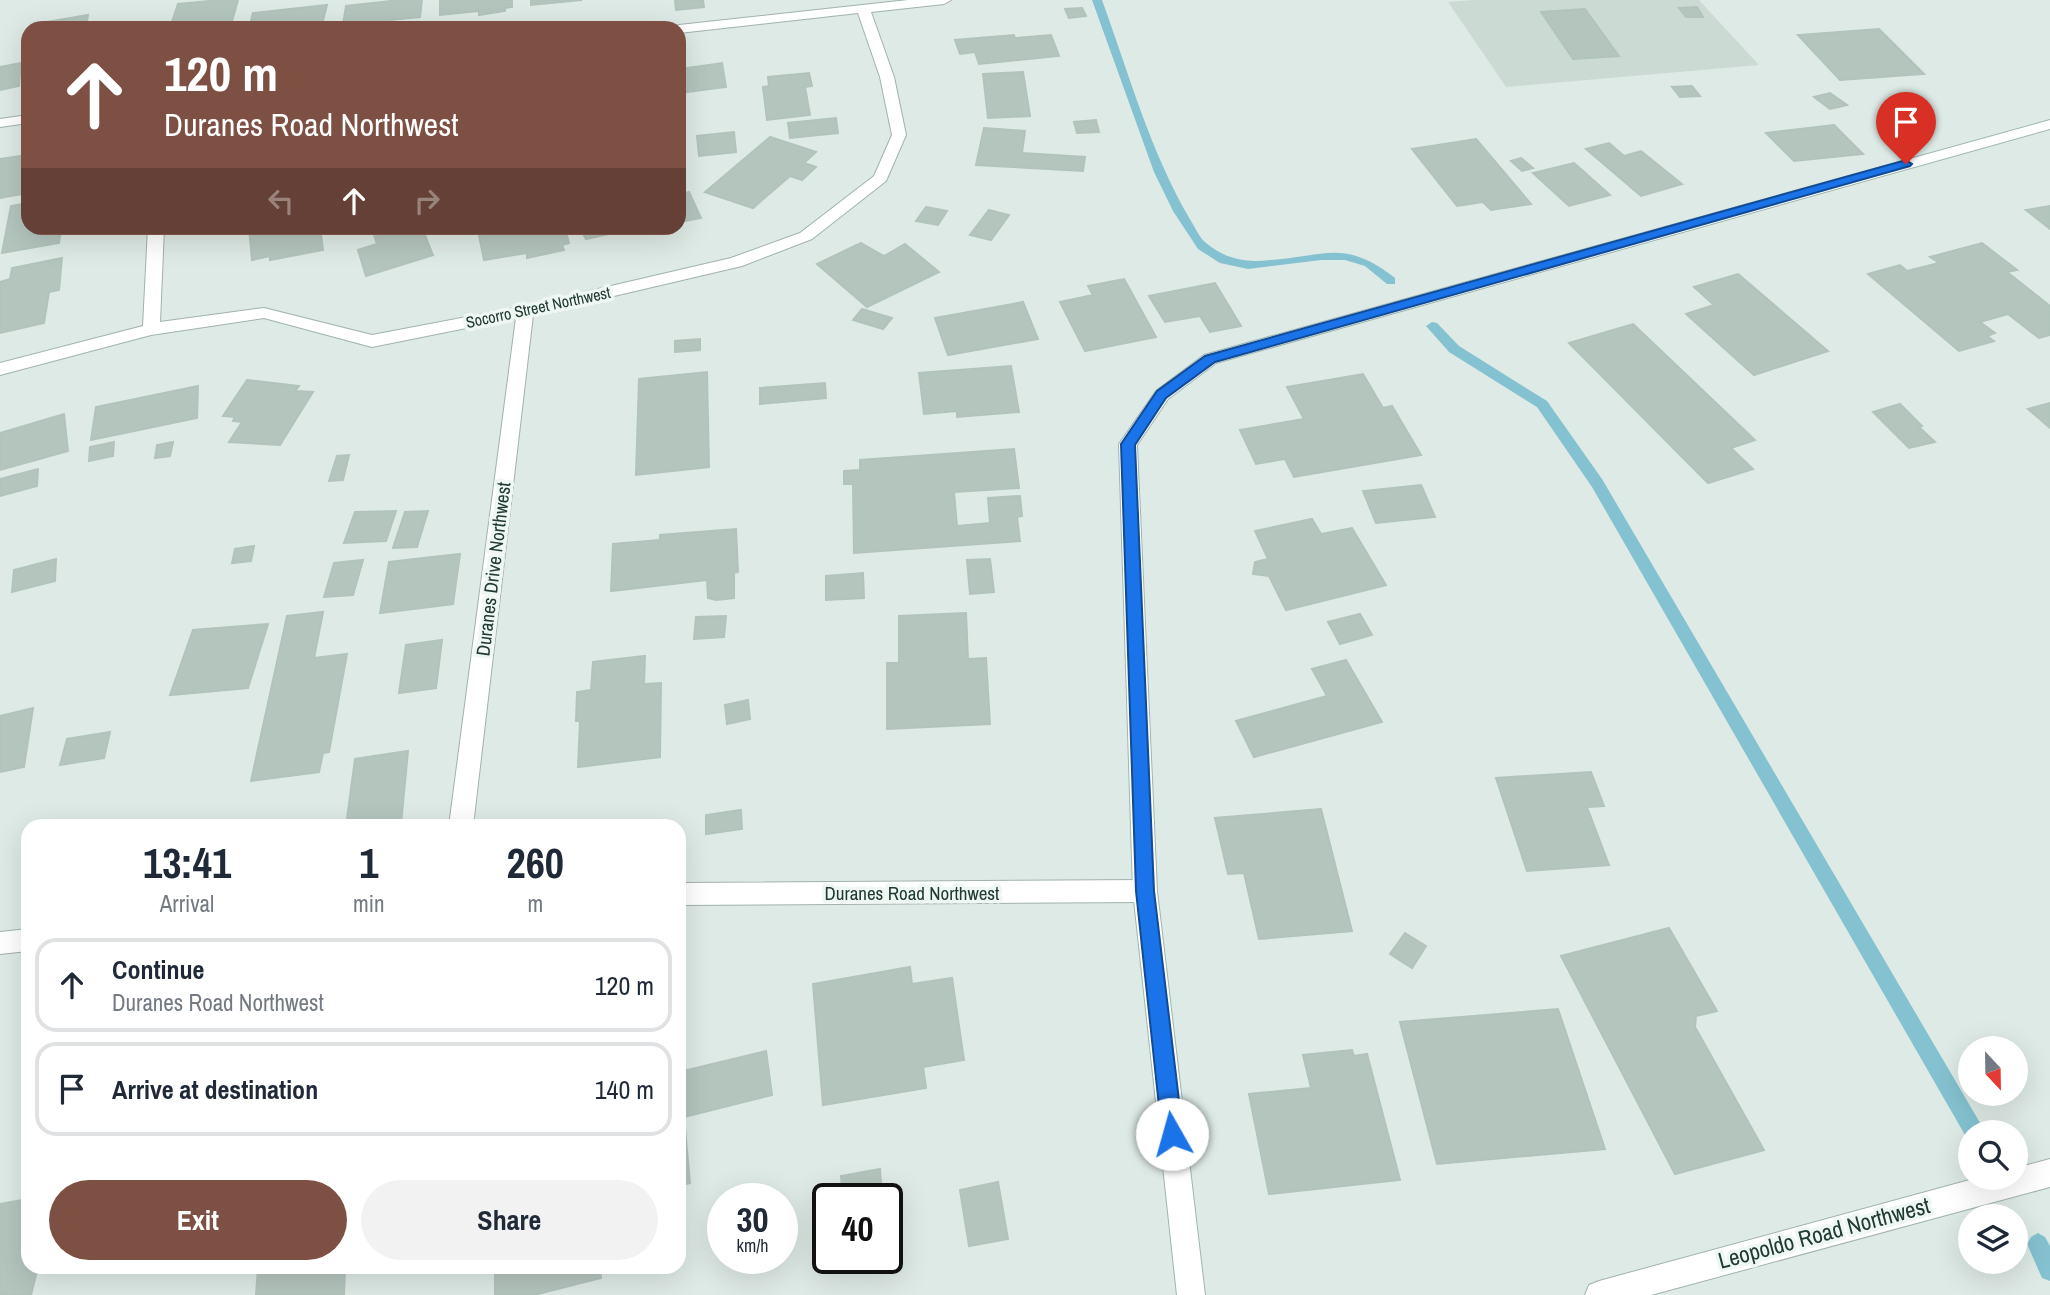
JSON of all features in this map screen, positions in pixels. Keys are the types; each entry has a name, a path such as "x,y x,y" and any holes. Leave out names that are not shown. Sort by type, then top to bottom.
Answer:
{"street":[{"path":"686,28 944,0"},
{"name":"Socorro Street Northwest","path":"0,369 151,329 264,313 372,341 525,312 736,262 806,236 881,178 899,135 887,77 863,9"},
{"path":"0,123 21,120"},
{"path":"1191,1295 1145,891 1128,444 1162,395 1210,359 2050,124"},
{"path":"151,329 156,235"},
{"name":"Duranes Drive Northwest","path":"462,819 525,312"},
{"name":"Duranes Road Northwest","path":"686,894 1145,891"},
{"path":"0,943 21,941"},
{"name":"Leopoldo Road Northwest","path":"1599,1295 1920,1206 2050,1174"}],"shaded area":[{"path":"1699,0 1759,65 1506,87 1448,2"}],"building":[{"path":"238,0 232,21 172,21 178,4"},
{"path":"422,0 420,17 389,21 344,21 346,6"},
{"path":"440,0 512,0 512,7 505,8 505,11 479,15 479,11 440,15"},
{"path":"531,0 582,0 531,5"},
{"path":"675,0 703,0 704,7 676,10"},
{"path":"327,5 323,21 251,21 253,13"},
{"path":"1697,7 1703,17 1686,17 1679,8"},
{"path":"1082,8 1086,16 1069,18 1065,9"},
{"path":"1585,9 1619,56 1573,59 1541,12"},
{"path":"88,15 87,21 52,21"},
{"path":"1879,29 1924,74 1840,80 1798,35"},
{"path":"1014,35 1015,38 1051,35 1059,56 979,64 975,52 960,54 955,40"},
{"path":"21,63 19,86 0,90 0,67"},
{"path":"722,63 726,87 686,92 686,68"},
{"path":"1023,72 1030,116 988,118 983,74"},
{"path":"809,73 812,86 805,87 810,115 767,120 763,87 769,86 768,77"},
{"path":"1692,86 1700,96 1680,97 1672,87"},
{"path":"1830,93 1847,105 1830,109 1814,97"},
{"path":"836,118 838,133 790,138 788,123"},
{"path":"1096,120 1099,132 1077,133 1074,122"},
{"path":"1834,125 1863,154 1794,161 1766,133"},
{"path":"984,128 1025,131 1022,153 1085,157 1083,171 976,165"},
{"path":"734,132 736,152 699,156 697,136"},
{"path":"770,137 816,152 804,163 816,167 802,180 790,176 753,208 705,192"},
{"path":"1476,139 1531,204 1491,210 1483,202 1457,206 1412,149"},
{"path":"1609,143 1624,156 1641,151 1682,184 1641,196 1586,149"},
{"path":"21,156 21,194 0,198 0,159"},
{"path":"1521,158 1533,168 1522,171 1511,161"},
{"path":"1574,163 1610,195 1569,206 1533,173"},
{"path":"689,192 701,218 686,221 686,193"},
{"path":"21,204 21,235 60,235 59,243 2,253 11,206"},
{"path":"2050,206 2050,229 2026,210"},
{"path":"926,207 947,211 938,225 916,221"},
{"path":"989,210 1009,215 991,240 970,235"},
{"path":"250,235 321,235 323,250 270,260 270,256 252,260"},
{"path":"374,235 425,235 433,255 366,276 358,250 377,244"},
{"path":"479,235 567,235 569,243 562,245 564,250 527,258 527,253 484,260"},
{"path":"584,235 604,235 586,239"},
{"path":"861,243 884,256 905,244 939,272 867,307 817,264"},
{"path":"1982,243 2017,270 2007,272 2050,306 2050,335 2039,338 2008,314 1980,322 1995,333 1987,336 1994,341 1959,351 1868,274 1900,265 1907,271 1939,263 1930,257"},
{"path":"62,258 59,290 49,292 44,323 0,333 0,282 10,279 12,268"},
{"path":"1738,274 1828,351 1754,375 1686,314 1714,305 1694,287"},
{"path":"1124,279 1156,337 1085,351 1060,302 1093,295 1088,286"},
{"path":"1215,283 1241,326 1210,332 1200,316 1165,322 1149,296"},
{"path":"1023,302 1038,339 948,355 935,318"},
{"path":"862,309 892,318 883,329 853,320"},
{"path":"1633,324 1755,440 1731,448 1753,469 1708,483 1569,343"},
{"path":"700,339 700,350 675,352 675,341"},
{"path":"1011,366 1019,412 957,417 957,411 924,414 919,373"},
{"path":"707,372 709,467 636,475 639,379"},
{"path":"1363,374 1383,408 1392,406 1421,455 1294,477 1285,459 1256,464 1240,430 1304,419 1287,387"},
{"path":"247,380 299,386 295,391 313,392 280,445 229,442 242,422 233,421 235,417 223,416"},
{"path":"825,383 826,398 760,404 760,388"},
{"path":"198,386 197,418 91,440 96,407"},
{"path":"2050,403 2050,428 2028,409"},
{"path":"1900,404 1935,442 1909,448 1873,412"},
{"path":"64,414 68,451 0,470 0,433"},
{"path":"114,442 113,456 89,461 90,447"},
{"path":"173,442 170,456 155,458 157,445"},
{"path":"1014,449 1019,488 954,492 957,526 990,523 988,498 1020,496 1022,516 1017,517 1020,541 854,553 853,484 844,484 844,471 860,470 860,460"},
{"path":"349,455 343,480 329,481 337,456"},
{"path":"38,469 37,486 0,496 0,479"},
{"path":"1421,485 1435,517 1376,523 1363,491"},
{"path":"396,511 386,541 344,543 355,512"},
{"path":"428,511 417,547 393,548 405,512"},
{"path":"1312,519 1321,534 1352,528 1386,585 1286,610 1269,576 1253,574 1255,562 1268,559 1255,531"},
{"path":"736,529 738,572 734,573 734,598 708,598 707,580 611,591 613,544 660,540 660,535"},
{"path":"254,546 251,561 232,563 235,549"},
{"path":"460,554 453,604 380,613 389,562"},
{"path":"56,559 55,581 12,592 14,570"},
{"path":"990,559 994,592 970,594 967,560"},
{"path":"363,560 353,595 324,597 334,563"},
{"path":"863,573 864,598 826,600 826,576"},
{"path":"323,612 314,658 347,654 329,752 323,753 319,772 251,781 287,616"},
{"path":"966,613 968,659 986,658 990,724 887,729 887,663 899,663 899,616"},
{"path":"1360,614 1372,635 1340,644 1328,622"},
{"path":"726,616 724,637 694,639 696,617"},
{"path":"268,624 248,688 170,695 193,630"},
{"path":"442,640 436,688 399,693 406,645"},
{"path":"645,656 644,684 661,683 660,757 578,767 580,721 576,721 577,692 591,690 593,662"},
{"path":"1346,660 1382,722 1254,757 1236,721 1327,696 1312,669"},
{"path":"748,700 750,719 727,724 725,705"},
{"path":"33,708 24,767 0,772 0,716"},
{"path":"110,732 104,758 60,765 67,739"},
{"path":"408,751 401,819 347,819 355,759"},
{"path":"1591,772 1604,806 1587,807 1609,865 1527,871 1496,778"},
{"path":"1321,809 1352,931 1259,939 1244,873 1228,874 1215,818"},
{"path":"741,810 742,829 706,834 706,815"},
{"path":"1669,928 1717,1011 1696,1016 1695,1027 1764,1150 1675,1174 1561,956"},
{"path":"1405,933 1426,946 1412,968 1390,954"},
{"path":"910,967 912,984 952,978 964,1060 923,1067 926,1088 823,1105 813,984"},
{"path":"1558,1009 1605,1149 1437,1164 1400,1022"},
{"path":"1352,1050 1354,1056 1367,1054 1400,1180 1269,1194 1249,1094 1311,1088 1303,1055"},
{"path":"766,1051 772,1095 686,1116 686,1070"},
{"path":"686,1139 690,1183 686,1184"},
{"path":"880,1169 881,1183 842,1183 841,1176"},
{"path":"998,1182 1008,1239 969,1246 960,1190"},
{"path":"21,1200 21,1274 36,1274 31,1295 0,1295 0,1204"},
{"path":"258,1274 345,1274 344,1295 256,1295"},
{"path":"495,1274 601,1274 601,1278 534,1295 495,1295"}],"waterway":[{"path":"1097,0 1160,172 1179,211 1202,246 1224,260 1248,265 1321,256 1346,257 1369,264 1391,281"},
{"path":"1432,326 1454,349 1542,404 1597,483 1967,1120"},
{"path":"2038,1244 2050,1270"}],"route":[{"path":"1172,1134 1145,891 1128,444 1162,395 1210,359 1906,164"}]}
